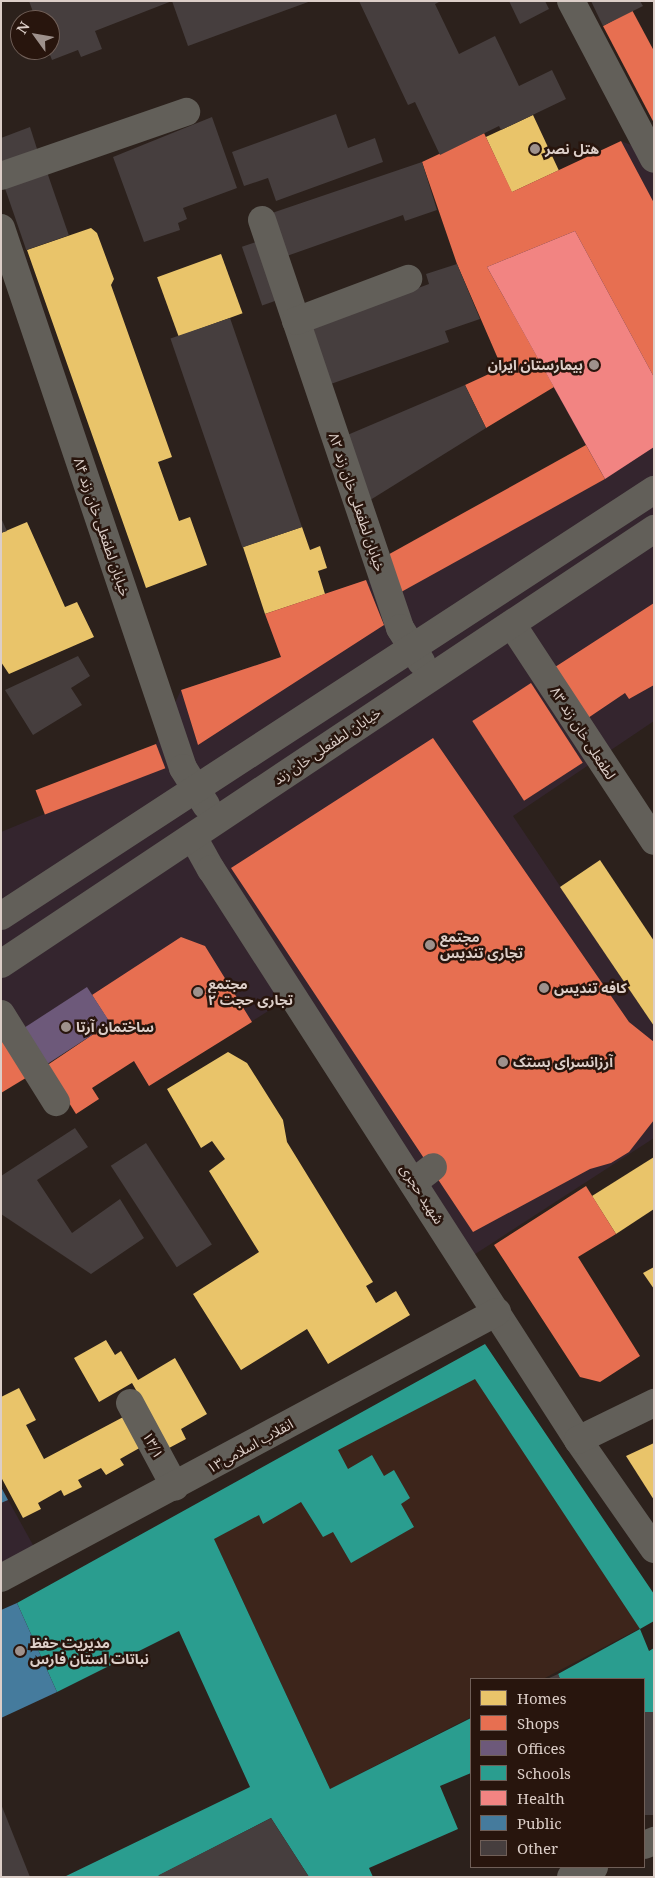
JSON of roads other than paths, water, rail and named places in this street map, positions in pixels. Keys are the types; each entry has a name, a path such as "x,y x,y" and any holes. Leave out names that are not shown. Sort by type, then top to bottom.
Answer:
{"street":[{"path":"571,1 654,159"},
{"path":"1,176 186,112"},
{"name":"خیابان لطفعلی خان زند ۸۲","path":"262,220 400,628 411,648 432,678"},
{"name":"خیابان لطفعلی خان زند ۸۴","path":"1,228 183,768 216,821"},
{"path":"296,320 408,279"},
{"path":"1,916 411,648 652,494"},
{"name":"خیابان لطفعلی خان زند","path":"1,964 512,626 654,529"},
{"name":"لطفعلی خان زند ۸۳","path":"512,626 654,841"},
{"name":"شهید حجری","path":"194,837 211,869 424,1175 497,1312 578,1440 654,1549"},
{"path":"1,1014 56,1102"},
{"name":"انقلاب اسلامی۱۳","path":"1,1578 175,1487 497,1312"},
{"name":"۱۳/۱","path":"130,1402 175,1487"},
{"path":"578,1440 654,1403"},
{"path":"571,1877 592,1868"}],"place":[{"name":"هتل نصر","path":"535,149"},
{"name":"بیمارستان ایران","path":"594,365"},
{"name":"مجتمع تجاری تندیس","path":"430,945"},
{"name":"کافه تندیس","path":"544,988"},
{"name":"مجتمع تجاری حجت ۲","path":"198,992"},
{"name":"ساختمان آرتا","path":"66,1027"},
{"name":"آرزانسرای بستک","path":"503,1062"},
{"name":"مدیریت حفظ نباتات استان فارس","path":"20,1651"}]}
